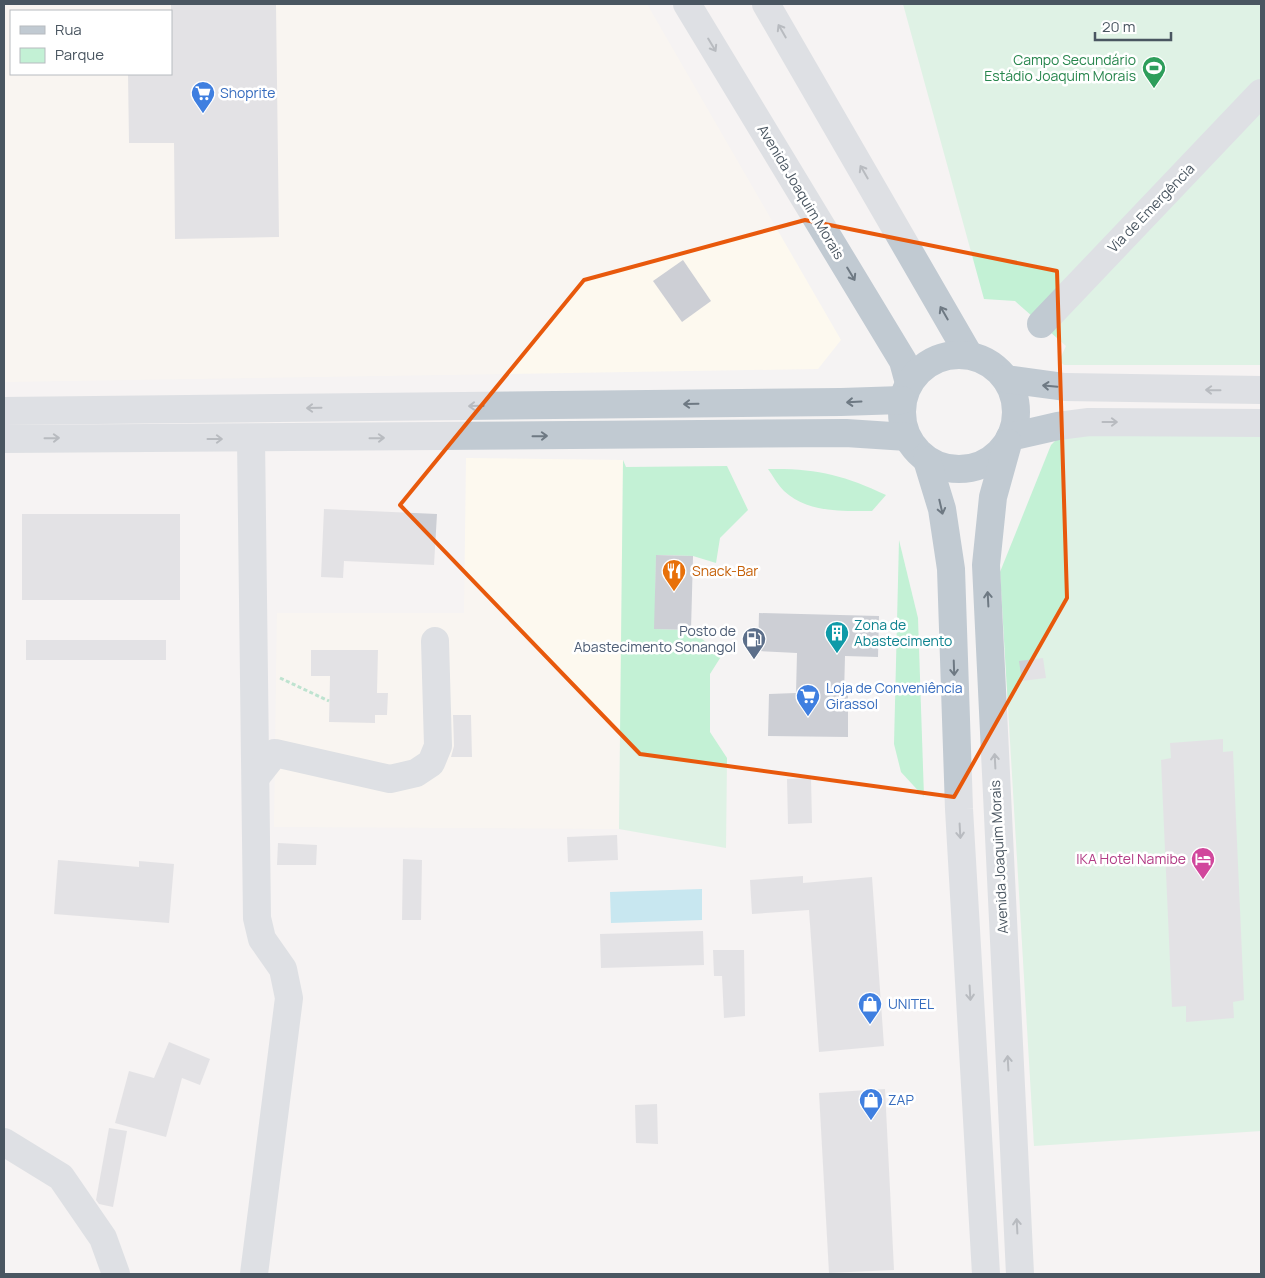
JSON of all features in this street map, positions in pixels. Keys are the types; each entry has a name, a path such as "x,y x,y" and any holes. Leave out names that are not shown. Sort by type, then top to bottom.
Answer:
{"street":[{"name":"Avenida Joaquim Morais","path":"687,4 903,361 906,391"},
{"path":"766,4 969,355"},
{"name":"Via de Emergência","path":"1041,324 1261,93"},
{"path":"951,355 969,355 986,360 1006,379 1016,402 1016,416 1009,440 998,454 982,464 964,469 944,468 927,460 915,450 907,437 902,419 906,391 920,369 935,360 951,355"},
{"path":"1006,379 1065,387 1261,390"},
{"path":"4,411 792,403 906,391"},
{"path":"1009,440 1058,426 1089,422 1261,423"},
{"path":"4,439 251,439 836,433 907,437"},
{"path":"251,439 257,918 262,939 283,969 289,998 254,1274"},
{"name":"Avenida Joaquim Morais","path":"1009,440 993,497 986,565 1012,1139 1020,1274"},
{"path":"927,460 942,509 951,569 959,809 986,1274"},
{"path":"256,777 275,753 390,779 416,773 431,763 438,746 435,641"},
{"path":"4,1142 61,1177 103,1238 116,1274"}],"path":[{"path":"255,700 276,676 329,701"}],"highlighted area":[{"path":"805,220 1057,271 1067,598 954,797 640,754 400,505 584,280"}],"shaded area":[{"path":"4,4 647,4 841,340 818,369 4,382"},
{"path":"466,458 623,460 619,829 274,827 277,601 277,613 464,613"}],"green space":[{"path":"903,4 1261,4 1261,365 1064,365 1059,361 1066,346 1015,301 984,299"},
{"path":"1066,435 1261,435 1261,1131 1034,1146 1000,572 1051,445 1058,438"},
{"path":"623,460 626,467 727,466 748,510 720,538 716,563 693,556 656,555 655,629 691,630 722,655 710,674 710,732 727,758 726,848 619,829"},
{"path":"768,469 800,470 829,474 856,482 886,495 872,511 814,507 793,498 784,491"},
{"path":"899,540 918,618 924,797 901,772 894,744"}],"water":[{"path":"702,889 702,920 611,923 610,892"}],"building":[{"name":"Shoprite","path":"171,4 276,4 279,237 175,239 174,143 129,143 128,75 172,75"},
{"path":"683,260 711,301 682,322 653,281"},
{"path":"324,509 437,514 434,565 344,561 343,578 321,577"},
{"path":"22,514 180,514 180,600 22,600"},
{"name":"Snack-Bar","path":"656,555 693,556 691,630 654,629"},
{"name":"Zona de Abastecimento","path":"759,613 879,616 878,657 845,656 844,695 848,695 848,737 768,736 769,694 796,693 797,653 758,651"},
{"path":"26,640 166,640 166,660 26,660"},
{"path":"311,650 378,650 377,693 388,693 387,715 375,715 375,723 329,722 330,676 311,676"},
{"path":"1043,658 1046,678 1022,681 1019,661"},
{"path":"453,715 471,715 472,757 451,757 454,746"},
{"name":"IKA Hotel Namibe","path":"1223,739 1223,752 1233,751 1244,1000 1233,1002 1234,1018 1186,1022 1186,1006 1172,1007 1161,760 1171,758 1170,743"},
{"path":"811,778 812,823 788,824 787,779"},
{"path":"617,835 618,860 568,862 567,837"},
{"path":"278,843 317,845 316,865 277,865"},
{"path":"403,859 422,860 421,920 402,920"},
{"path":"58,860 139,867 139,861 174,864 169,923 54,914"},
{"path":"803,876 803,883 872,877 884,1046 819,1052 809,910 752,914 750,880"},
{"path":"703,931 704,965 601,968 600,934"},
{"path":"713,950 744,950 745,1016 724,1018 722,976 714,976"},
{"path":"169,1042 210,1059 200,1085 182,1078 166,1137 115,1123 129,1071 154,1078"},
{"path":"885,1089 894,1270 829,1273 819,1093"},
{"path":"657,1104 658,1144 636,1143 635,1105"},
{"path":"109,1128 127,1131 113,1207 99,1204 96,1200"}],"place":[{"name":"Campo Secundário Estádio Joaquim Morais","path":"1154,89"},
{"name":"Shoprite","path":"203,114"},
{"name":"Snack-Bar","path":"674,592"},
{"name":"Zona de Abastecimento","path":"837,654"},
{"name":"Posto de Abastecimento Sonangol","path":"754,660"},
{"name":"Loja de Conveniência Girassol","path":"808,717"},
{"name":"IKA Hotel Namibe","path":"1203,880"},
{"name":"UNITEL","path":"870,1025"},
{"name":"ZAP","path":"871,1121"}]}
